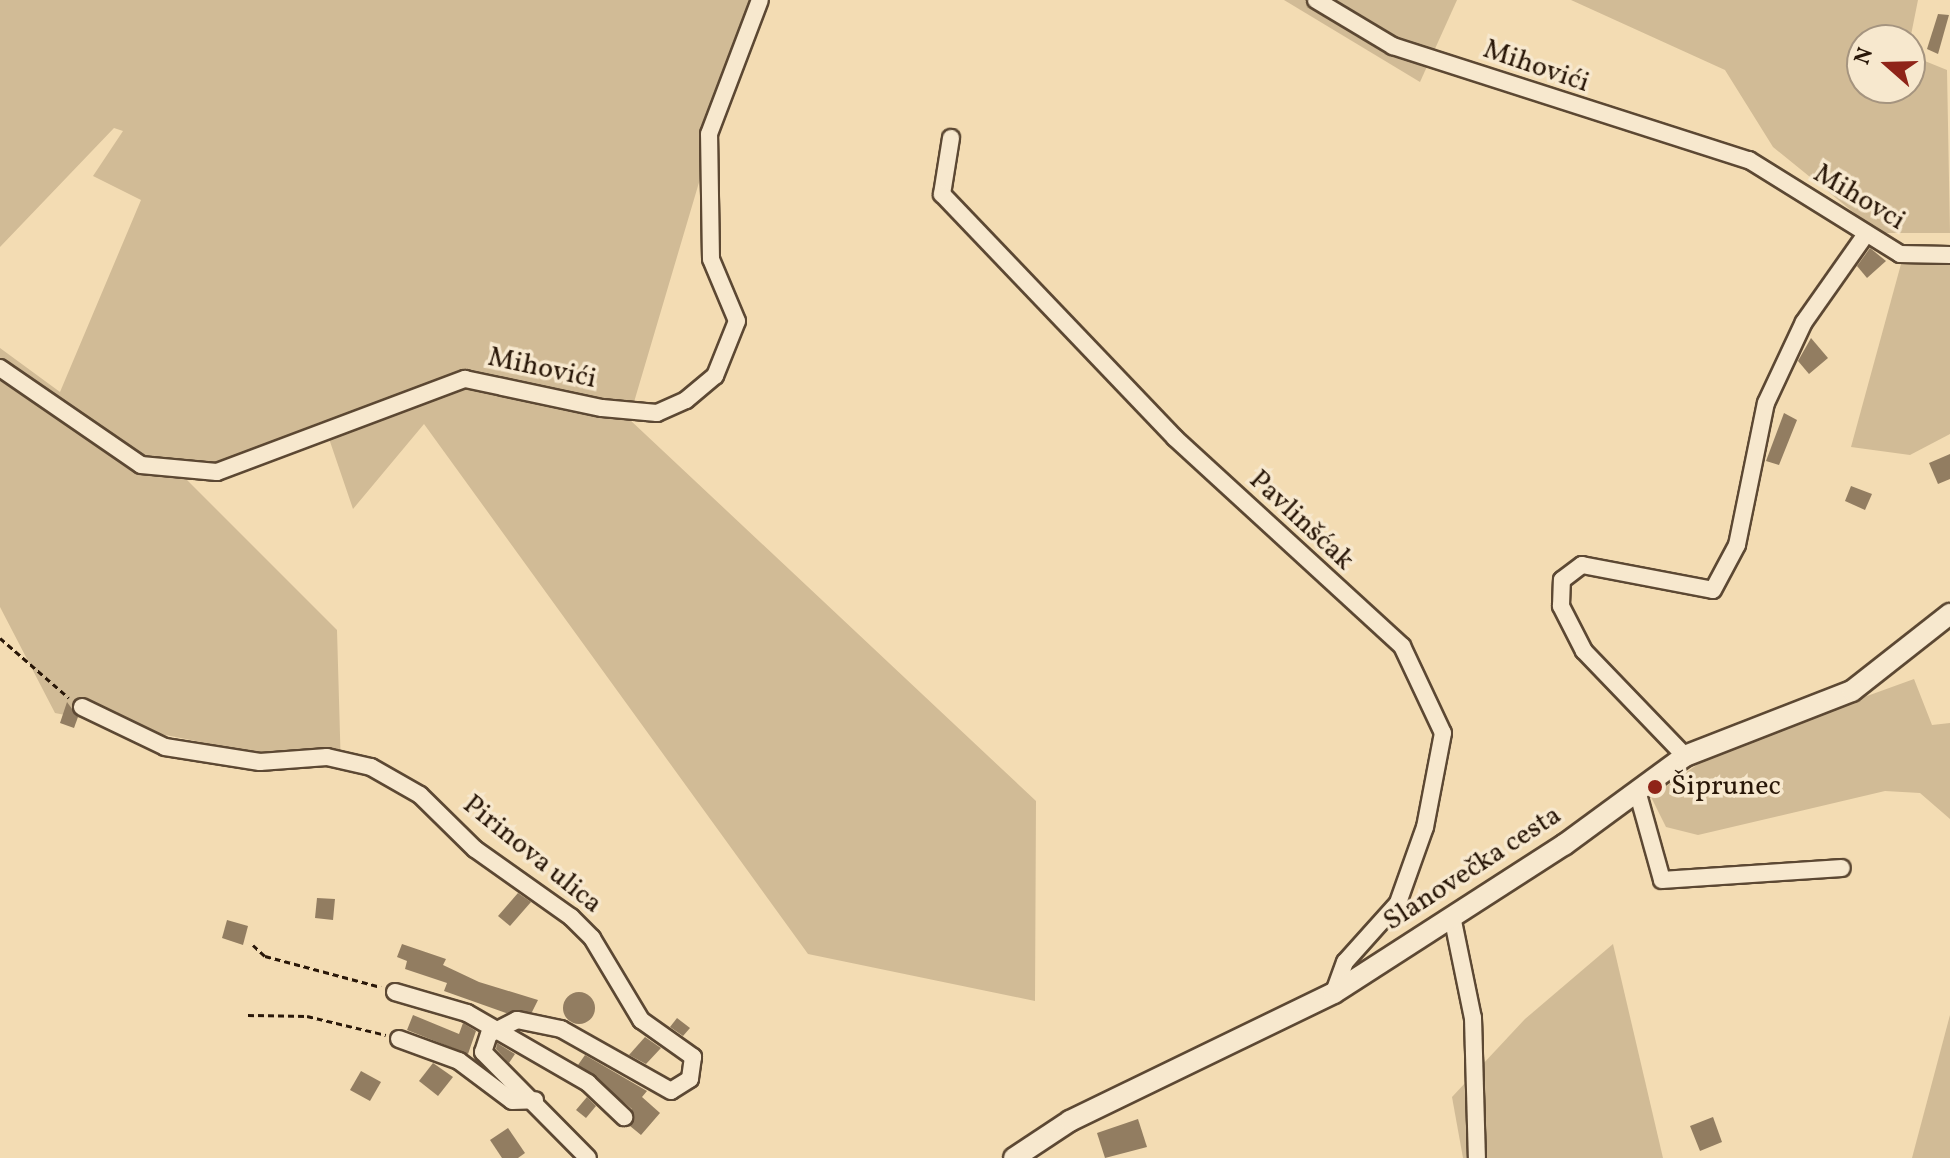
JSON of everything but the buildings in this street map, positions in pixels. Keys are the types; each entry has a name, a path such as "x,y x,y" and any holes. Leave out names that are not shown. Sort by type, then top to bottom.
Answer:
{"street":[{"name":"Mihovići","path":"0,368 141,465 217,472 465,379 602,408 657,413 686,400 715,376 737,321 711,259 709,134 760,0"},
{"name":"Mihovići","path":"1316,0 1393,46 1749,160"},
{"name":"Pavlinšćak","path":"951,138 942,194 1175,438 1402,646 1443,733 1425,827 1398,903 1345,962 1334,993"},
{"name":"Mihovci","path":"1749,160 1900,254 1950,255"},
{"path":"1685,756 1584,651 1561,606 1562,580 1582,565 1713,590 1737,545 1766,403 1804,322 1866,234"},
{"name":"Slanovečka cesta","path":"1014,1158 1070,1121 1334,993 1638,794 1685,756 1852,691 1950,614"},
{"name":"Pirinova ulica","path":"82,707 165,747 260,762 327,757 371,767 420,795 475,849 592,938 641,1020 693,1057 690,1079 671,1091 561,1029 528,1020 498,1030"},
{"path":"1638,794 1662,880 1842,868"},
{"path":"1452,916 1473,1018 1477,1158"},
{"path":"395,992 498,1030 588,1083 624,1117"},
{"path":"498,1030 483,1052 535,1100 588,1158"},
{"path":"399,1039 459,1061 512,1101 535,1100"}],"path":[{"path":"0,638 82,707"},
{"path":"253,945 265,956 395,992"},
{"path":"248,1015 307,1016 399,1039"}],"shaded area":[{"path":"0,0 753,0 629,419 1036,801 1035,1001 808,954 424,424 353,509 323,421 218,462 170,463 337,630 341,770 55,713 0,607 0,348 60,392 141,200 93,176 123,131 114,128 0,247"},
{"path":"1284,0 1457,0 1420,82"},
{"path":"1571,0 1918,0 1913,24 1846,24 1846,104 1926,104 1926,61 1947,70 1950,233 1879,233 1773,147 1725,70"},
{"path":"1950,261 1950,434 1910,455 1851,447 1901,264"},
{"path":"1914,679 1932,725 1950,723 1950,819 1920,793 1885,791 1698,835 1666,827 1651,797 1718,750"},
{"path":"1613,944 1663,1158 1463,1158 1452,1097 1525,1019"},
{"path":"1950,1015 1950,1158 1912,1158"}],"place":[{"name":"Šiprunec","path":"1655,787"}]}
